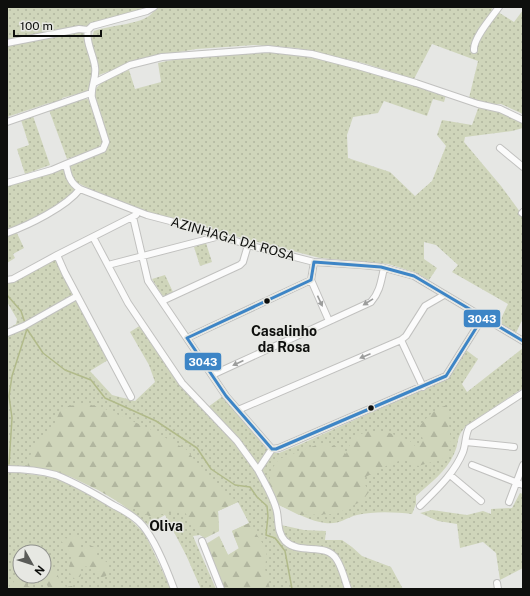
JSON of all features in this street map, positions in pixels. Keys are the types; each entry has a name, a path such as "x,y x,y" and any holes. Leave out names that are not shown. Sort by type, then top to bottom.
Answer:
{"street":[{"path":"7,183 52,170 103,149 106,142 91,93 96,70 88,38 88,30 92,26 147,12 154,7"},
{"path":"474,50 477,39 499,7"},
{"path":"7,43 78,29 88,30"},
{"path":"94,83 130,65 162,58 268,49 312,54 358,66 422,85 478,104 500,109 523,120"},
{"path":"7,122 91,93"},
{"path":"500,148 523,167"},
{"path":"7,233 43,216 68,202 75,196 80,189 73,184 70,179 66,164"},
{"name":"AZINHAGA DA ROSA","path":"80,189 141,213 314,262 384,268 414,276 523,341"},
{"path":"10,279 141,213"},
{"path":"133,217 148,281 226,396 272,449"},
{"path":"108,265 220,236"},
{"path":"93,237 135,314 182,383 237,441 258,470 277,512 278,526 281,535 289,544 297,548 322,550 334,556 338,561 348,589"},
{"path":"162,301 240,265 248,244"},
{"path":"57,255 77,296 131,397"},
{"path":"314,262 311,280 329,321"},
{"path":"212,376 371,302 378,291 384,268"},
{"path":"187,338 311,280"},
{"path":"238,410 401,340 406,336 425,306 444,295"},
{"path":"7,333 24,326 77,296"},
{"path":"258,470 272,449 279,448 446,376 483,317"},
{"path":"401,340 423,387"},
{"path":"420,506 450,475 458,462 466,442 467,432 473,424 523,393"},
{"path":"466,442 514,447"},
{"path":"472,465 523,485"},
{"path":"509,502 523,465"},
{"path":"7,469 21,469 54,475 86,488 126,512 142,524 168,572 174,589"},
{"path":"450,475 481,501"},
{"path":"202,541 221,589"}],"green space":[{"path":"7,7 148,7 141,12 90,28 87,38 93,65 91,84 88,91 62,98 63,106 77,100 88,99 104,140 98,148 67,159 49,110 49,103 7,117"},
{"path":"157,7 490,7 514,22 523,10 523,114 501,104 483,104 469,98 478,61 432,44 414,79 363,63 296,48 254,45 196,49 142,59 99,75 91,40 94,31 144,19"},
{"path":"289,53 363,69 446,95 444,102 433,99 427,116 384,101 378,113 353,117 347,135 348,158 390,172 415,196 432,181 446,146 437,135 442,120 472,125 479,106 505,114 523,124 523,128 512,131 465,137 464,142 501,186 523,216 523,318 516,333 499,323 508,304 452,272 458,265 436,245 424,242 424,259 437,268 429,280 414,272 388,264 320,258 156,216 98,193 76,182 69,170 71,164 95,156 106,148 108,143 107,135 96,109 94,100 95,92 99,85 109,78 129,70 135,89 161,82 158,63 206,55"},
{"path":"33,116 50,165 25,174 17,149 29,145 21,120"},
{"path":"63,167 70,184 84,192 15,229 24,248 13,254 15,258 7,263 7,185 38,178"},
{"path":"206,243 212,262 200,266 194,247"},
{"path":"55,257 108,360 90,371 112,395 135,401 155,382 149,365 130,332 141,325 174,373 208,407 223,396 270,453 279,453 301,444 448,378 466,350 478,359 462,384 467,392 523,348 523,388 466,426 460,434 456,450 447,466 416,496 416,504 412,514 377,512 357,515 338,522 330,523 319,522 301,516 279,505 281,525 304,530 326,531 325,540 342,540 362,556 391,567 403,589 225,589 219,536 228,555 239,549 232,531 249,523 238,502 218,511 219,531 205,538 200,535 193,536 216,589 201,589 186,555 165,515 148,525 111,497 70,476 37,467 7,467 7,329 16,324 17,319 7,302 7,283"},
{"path":"165,275 173,292 164,296 152,279"},
{"path":"88,404 105,409 148,428 187,450 216,486 238,502 218,511 219,531 205,538 200,535 184,511 149,516 137,509 129,508 98,490 69,476 39,468 27,467 32,450 44,434 53,427 60,411 67,406"},
{"path":"447,405 451,443 446,458 418,466 404,459 386,466 362,479 369,492 362,501 336,514 299,515 279,505 269,485 271,470 279,459 319,444 335,446 346,454 353,437 369,431 384,431 409,440 415,446 423,440 419,427 425,419 438,409"},
{"path":"7,471 58,478 126,515 145,534 171,589 7,589"},
{"path":"520,493 523,494 523,568 500,580 496,553 483,542 460,548 457,524 438,521 420,513 432,510 467,515 483,511 491,514 491,509 512,508"},
{"path":"249,523 267,550 265,569 270,589 224,589 206,544 219,536 228,555 239,548 232,531"},
{"path":"74,534 82,539 83,542 79,547 93,547 97,550 96,559 108,563 108,572 106,576 99,578 99,575 94,573 92,567 81,566 78,569 81,575 79,578 75,579 70,574 69,569 71,557 62,547 64,544 61,541 63,538 70,539"},
{"path":"52,569 57,573 60,582 66,587 72,586 74,589 49,589 45,584 52,584"},
{"path":"28,584 28,586 32,589 9,589 10,585"}],"waterway":[{"path":"7,295 21,311 25,323"},
{"path":"27,329 43,353 65,370 91,380 105,398 156,421 197,448 211,469 235,485 250,487 257,497 267,506 268,516 266,535 275,538 285,551 292,589"},
{"path":"9,464 12,418 9,396 12,376 27,329"}],"transit line":[{"name":"3043","path":"314,262 381,267 414,276 483,317 446,376 276,449 272,449 226,396 187,338 311,280 314,262"},
{"name":"3043","path":"483,317 523,341"}],"district":[{"name":"Casalinho da Rosa","path":"284,340"},
{"name":"Oliva","path":"166,526"}]}
